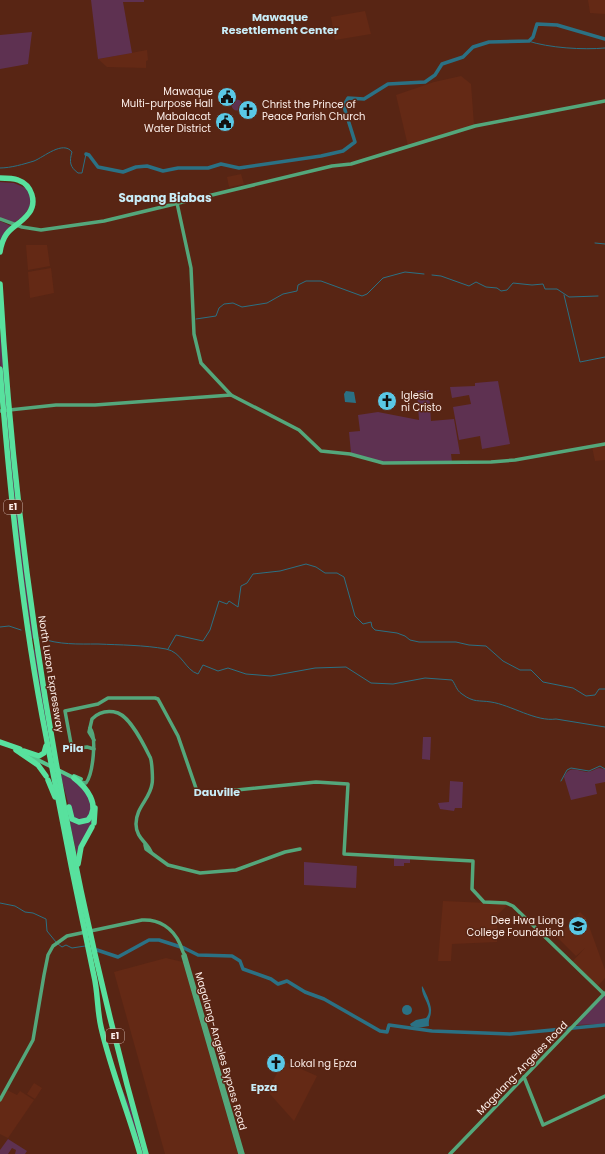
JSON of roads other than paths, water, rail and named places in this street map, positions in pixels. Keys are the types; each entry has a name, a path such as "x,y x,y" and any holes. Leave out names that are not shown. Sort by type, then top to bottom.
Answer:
{"highway":[{"path":"0,179 19,180 28,187 33,197 31,210 27,216 8,231 0,252"},
{"name":"North Luzon Expressway","path":"0,284 6,374 21,527 39,656 62,774 78,874 96,958 146,1154"},
{"name":"North Luzon Expressway","path":"0,369 21,574 46,736 60,813 96,984 103,1034 114,1077 129,1115 140,1154"},
{"path":"0,743 36,756 43,755 46,749 46,736"},
{"path":"20,750 38,765 47,778 60,813"},
{"path":"62,774 72,819 79,822 88,820 92,812 92,803 89,793 82,784 74,778"},
{"path":"78,874 79,852 93,825 96,815 94,802 86,783"}],"main road":[{"path":"20,750 62,774 86,783"},
{"path":"62,774 74,778"}],"street":[{"path":"1,219 18,226 38,230 62,228 104,221 332,166 351,164 475,126 605,101"},
{"path":"177,203 191,268 194,334 198,354 205,368 231,395 299,430 321,451 350,454 379,462 398,464 505,462 605,444"},
{"path":"0,411 56,405 95,405 231,395"},
{"path":"94,749 87,747 72,749 65,711 98,704 108,698 155,698 158,699 178,736 198,794 316,782 348,784 344,854 473,861 472,889 484,902 506,903 513,906 604,994"},
{"path":"74,778 86,783 86,779 89,774 94,749 94,740 90,735 90,723 97,714 105,712 118,714 131,725 151,763 153,784 150,792 139,808 136,823 138,833 151,852 168,865 200,872 232,869 236,870 285,852 300,849"},
{"name":"Magalang-Angeles Bypass Road","path":"0,1100 33,1040 47,959 56,944 60,940 76,934 142,920 152,920 168,928 181,945 243,1154"},
{"name":"Magalang-Angeles Bypass Road","path":"183,952 185,964 240,1154"},
{"name":"Magalang-Angeles Road","path":"450,1154 604,994"},
{"path":"525,1077 542,1123 546,1124 605,1096"}],"water":[{"path":"346,391 354,392 356,403 345,402 344,394"},
{"path":"422,986 429,1002 431,1013 429,1026 417,1028 411,1026 410,1024 416,1020 426,1018 429,1010 423,994"},
{"path":"405,1005 409,1005 411,1006 411,1014 405,1015 402,1012 402,1008"}],"waterway":[{"path":"86,154 89,155 98,167 123,172 136,167 147,166 163,171 178,168 208,168 221,164 239,168 321,156 343,151 355,142 344,105 348,98 364,99 388,84 425,82 435,75 442,64 463,57 473,47 489,42 529,41 533,37 537,24 557,25 605,39"},
{"path":"528,41 566,48 605,48"},
{"path":"0,168 13,167 34,161 53,150 64,148 72,152 70,161 73,169 78,173 82,173 86,154"},
{"path":"595,243 605,244"},
{"path":"196,319 216,316 219,308 224,304 233,303 242,307 267,303 283,294 297,291 298,285 306,281 321,281 362,296 367,294 383,278 405,272 424,274"},
{"path":"432,275 441,276 469,286 476,282 486,287 497,288 501,291 507,290 513,283 532,285 543,284 545,289 557,289 569,297 598,296"},
{"path":"564,295 580,362 605,357"},
{"path":"168,649 176,635 203,641 210,630 219,601 227,604 229,601 238,607 241,586 247,583 253,574 280,571 306,564 316,567 325,573 337,573 344,577 355,616 363,624 371,622 372,627 375,630 397,633 410,640 419,642 456,642 469,645 486,646 503,661 520,670 531,670 543,682 573,688 586,696 595,695 599,689 605,689"},
{"path":"0,627 9,626 21,630"},
{"path":"40,638 69,644 132,645 166,649 180,657 190,669 198,674 203,665 218,671 228,668 246,674 271,676 315,668 346,667 371,683 393,684 425,678 452,680 460,692 473,700 499,704 540,718 556,719 605,727"},
{"path":"561,781 567,770 571,768 589,771 600,766 605,769"},
{"path":"0,903 15,906 25,912 33,913 46,919 47,931 56,942"},
{"path":"97,950 118,957 149,940 159,940 184,948 198,955 232,956 240,961 243,969 271,979 278,984 287,981 305,992 324,999 380,1031 387,1032 389,1025 432,1031 510,1034 605,1025"},
{"path":"58,944 62,947 66,945 72,948 85,946"}],"place":[{"name":"Mawaque Multi-purpose Hall","path":"227,97"},
{"name":"Christ the Prince of Peace Parish Church","path":"248,110"},
{"name":"Mabalacat Water District","path":"225,122"},
{"name":"Iglesia ni Cristo","path":"387,401"},
{"name":"Dee Hwa Liong College Foundation","path":"578,926"},
{"name":"Lokal ng Epza","path":"276,1063"}],"district":[{"name":"Mawaque Resettlement Center","path":"280,23"},
{"name":"Sapang Biabas","path":"165,197"},
{"name":"Pila","path":"73,748"},
{"name":"Dauville","path":"217,792"},
{"name":"Epza","path":"264,1087"}]}
